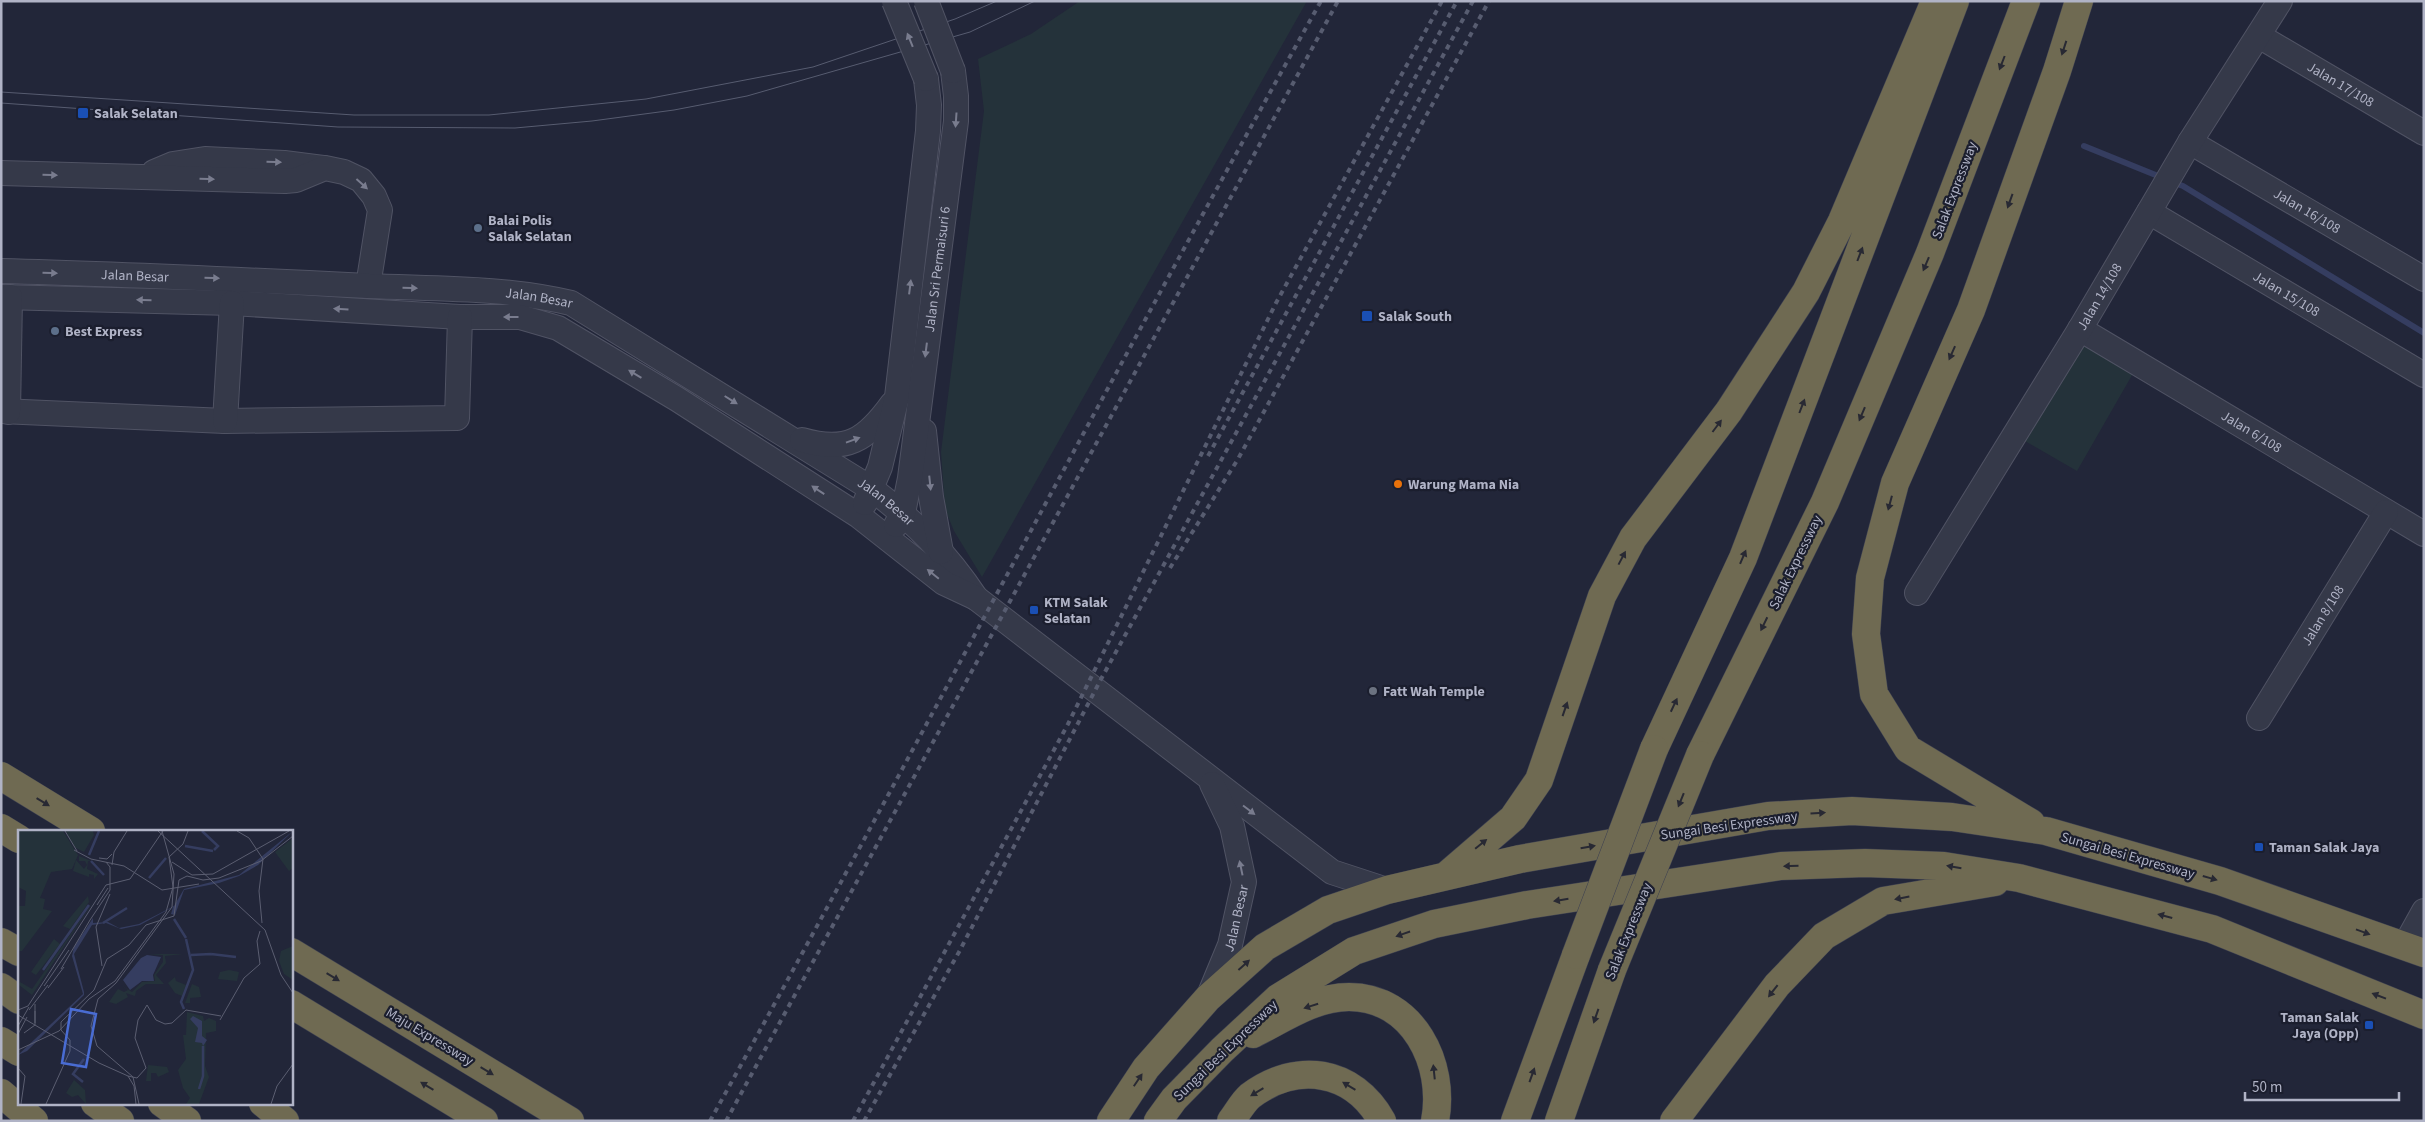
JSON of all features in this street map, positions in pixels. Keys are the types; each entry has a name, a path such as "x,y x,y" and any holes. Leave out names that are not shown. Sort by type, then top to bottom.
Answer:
{"highway":[{"path":"1445,876 1513,818 1539,780 1602,596 1633,538 1729,411 1806,292 1842,221 1935,1"},
{"path":"1515,1121 1654,749 1742,558 1955,1"},
{"name":"Salak Expressway","path":"1559,1121 1612,970 1700,755 1825,502 1930,253 2026,1"},
{"path":"2046,831 1908,749 1874,694 1866,634 1870,578 1895,483 1971,310 2057,71 2079,1"},
{"path":"1,776 89,830"},
{"name":"Sungai Besi Expressway","path":"1111,1121 1146,1068 1208,998 1265,947 1328,910 1387,890 1520,859 1768,816 1852,811 1952,817 2046,831 2220,881 2414,950"},
{"path":"1,828 18,838"},
{"name":"Sungai Besi Expressway","path":"1158,1121 1174,1099 1222,1050 1278,998 1354,951 1434,924 1527,905 1781,866 1865,863 1944,866 2019,878 2212,929 2424,1015"},
{"path":"1674,1121 1777,985 1824,936 1882,902 2019,878"},
{"path":"1,942 18,951"},
{"name":"Maju Expressway","path":"292,953 570,1121"},
{"path":"1,987 18,999"},
{"path":"1222,1050 1310,1005 1349,997 1383,1004 1413,1026 1432,1061 1437,1109 1435,1121"},
{"path":"292,1005 484,1121"},
{"path":"1,1041 18,1051"},
{"path":"1231,1121 1249,1097 1292,1076 1316,1074 1339,1080 1360,1093 1382,1121"},
{"path":"1,1092 34,1121"},
{"path":"96,1104 120,1121"},
{"path":"163,1104 188,1121"},
{"path":"264,1104 285,1121"}],"street":[{"name":"Jalan Sri Permaisuri 6","path":"889,538 903,513 909,398 930,105 926,79 894,1"},
{"name":"Jalan Sri Permaisuri 6","path":"859,516 909,398 956,122 956,96 953,71 926,1"},
{"name":"Jalan 14/108","path":"1917,593 2080,328 2185,152 2280,1"},
{"name":"Jalan 17/108","path":"2259,36 2424,133"},
{"name":"Jalan 16/108","path":"2185,152 2424,280"},
{"path":"1,173 284,181 296,180 325,168 344,172 361,180 374,196 380,210 368,286"},
{"name":"Jalan 15/108","path":"2155,202 2424,374"},
{"name":"Jalan Besar","path":"1,271 234,279 534,294 571,303 872,489 903,513 956,567 976,598"},
{"path":"6,297 4,411 224,421 457,418 460,317"},
{"name":"Jalan Besar","path":"6,297 232,303 460,317 520,317 558,328 677,399 859,516 944,583 976,598 1210,780 1332,872 1387,890"},
{"path":"224,421 232,303"},
{"name":"Jalan 6/108","path":"2080,328 2424,534"},
{"path":"789,437 818,445 837,446 858,440 909,398 941,552"},
{"name":"Jalan 8/108","path":"2260,718 2386,512"},
{"name":"Jalan Besar","path":"1208,998 1230,945 1244,882 1232,826 1210,780"},
{"path":"2414,950 2424,911"}],"shaded area":[{"path":"1080,1 1307,1 982,577 954,531 945,509 941,452 984,111 978,59 1031,34"},
{"path":"2083,340 2135,370 2077,471 2025,441"}],"waterway":[{"path":"2084,146 2163,178"},
{"path":"2172,182 2183,186 2424,333"}],"tram line":[{"path":"1,92 354,115 489,115 646,99 813,67 955,19 997,1"},
{"path":"1,103 338,127 515,128 592,121 674,110 747,96 970,32 1035,1"}],"railway":[{"path":"710,1121 1243,140 1321,1"},
{"path":"726,1121 1338,1"},
{"path":"853,1121 1068,724 1276,303 1442,1"},
{"path":"1208,456 1457,1"},
{"path":"864,1121 959,952 1100,681 1473,1"},
{"path":"1170,568 1238,459 1489,1"}],"place":[{"name":"Salak Selatan","path":"83,113"},
{"name":"Balai Polis Salak Selatan","path":"478,228"},
{"name":"Salak South","path":"1367,316"},
{"name":"Best Express","path":"55,331"},
{"name":"Warung Mama Nia","path":"1398,484"},
{"name":"KTM Salak Selatan","path":"1034,610"},
{"name":"Fatt Wah Temple","path":"1373,691"},
{"name":"Taman Salak Jaya","path":"2259,847"},
{"name":"Taman Salak Jaya (Opp)","path":"2369,1025"}]}
